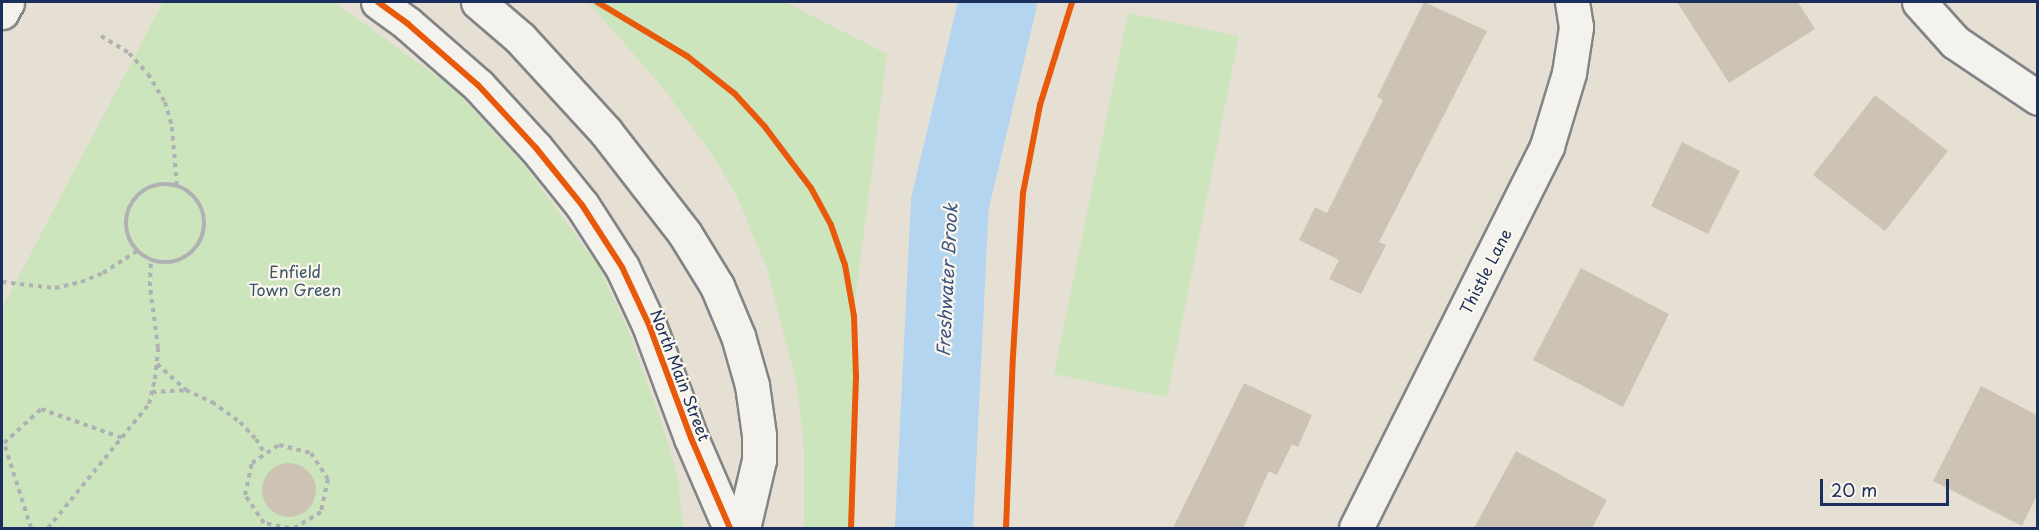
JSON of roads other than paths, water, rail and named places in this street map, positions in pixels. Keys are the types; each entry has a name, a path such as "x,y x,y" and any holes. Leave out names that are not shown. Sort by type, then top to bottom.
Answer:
{"street":[{"path":"2,12 8,2"},
{"name":"North Main Street","path":"378,2 408,24 478,85 536,148 582,205 622,267 649,325 691,438 730,528"},
{"path":"478,2 520,38 606,132 685,234 717,286 738,336 752,385 759,435 759,460 743,528"},
{"name":"Thistle Lane","path":"1356,528 1547,146 1569,73 1576,27 1572,2"},
{"path":"1919,2 1955,42 2037,98"}],"waterway":[{"name":"Freshwater Brook","path":"934,528 950,203 998,2"}],"park label":[{"name":"Enfield Town Green","path":"295,280"}]}
